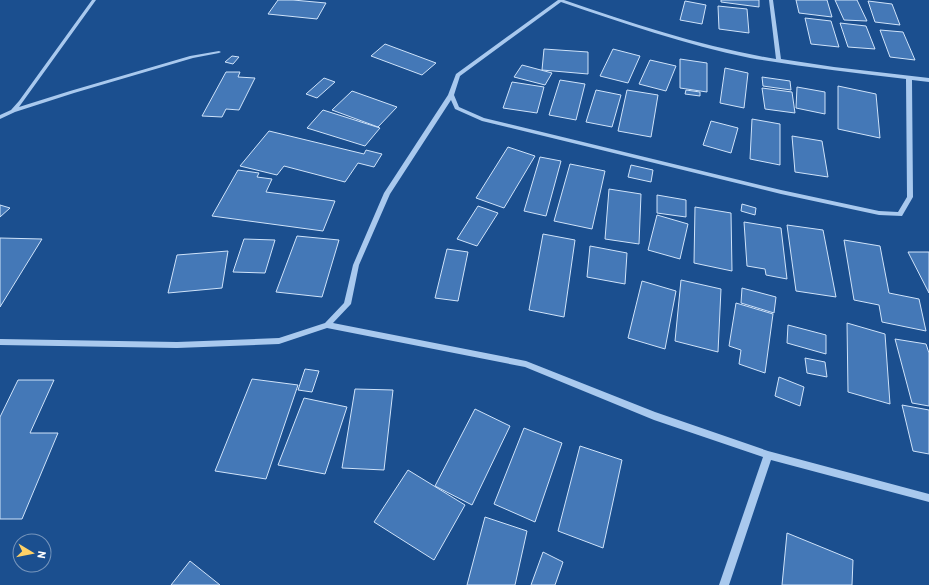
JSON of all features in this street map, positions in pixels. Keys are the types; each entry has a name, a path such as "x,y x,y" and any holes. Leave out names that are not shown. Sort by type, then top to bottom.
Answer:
{"street":[{"path":"13,111 94,0"},
{"path":"0,342 177,345 280,341 327,325 347,304 356,265 387,193 451,95 458,76 561,0 630,24 694,43 750,56 834,70 929,80"},
{"path":"771,0 779,60"},
{"path":"0,117 13,111 72,92 192,57 219,52"},
{"path":"451,95 457,108 482,119 781,192 879,213 900,214 910,197 909,77"},
{"path":"327,325 526,364 654,416 768,455 929,498"},
{"path":"724,585 768,455"}],"building":[{"path":"278,0 326,3 317,19 268,14"},
{"path":"721,0 759,0 759,7 721,2"},
{"path":"796,0 827,0 832,17 799,13"},
{"path":"835,0 857,0 867,21 844,20"},
{"path":"685,1 706,5 702,24 680,20"},
{"path":"868,1 892,4 900,25 875,22"},
{"path":"718,6 747,9 749,33 719,29"},
{"path":"805,18 831,21 839,47 811,44"},
{"path":"840,23 866,26 875,49 848,47"},
{"path":"880,30 903,32 915,60 890,57"},
{"path":"385,44 436,63 422,75 371,56"},
{"path":"544,49 588,52 588,74 542,70"},
{"path":"613,49 640,56 628,83 600,76"},
{"path":"232,56 239,57 233,64 225,62"},
{"path":"680,59 707,63 707,92 680,88"},
{"path":"650,60 676,66 666,91 639,84"},
{"path":"522,65 552,73 545,85 514,77"},
{"path":"725,68 748,73 744,108 720,103"},
{"path":"226,72 240,72 238,77 255,78 239,110 226,109 222,117 202,116"},
{"path":"762,77 790,81 791,90 763,86"},
{"path":"324,78 335,82 317,98 306,94"},
{"path":"560,80 585,84 576,120 549,115"},
{"path":"512,82 544,87 537,113 503,108"},
{"path":"838,86 876,94 880,138 838,129"},
{"path":"797,87 825,92 825,114 796,108"},
{"path":"762,88 792,92 795,113 765,109"},
{"path":"596,90 621,95 612,127 586,122"},
{"path":"627,90 658,95 651,137 618,131"},
{"path":"686,90 700,92 700,96 685,94"},
{"path":"352,91 397,107 378,127 332,110"},
{"path":"323,110 380,128 365,146 307,128"},
{"path":"752,119 780,124 780,165 750,159"},
{"path":"711,121 738,128 731,153 703,145"},
{"path":"269,131 364,154 366,150 382,154 374,167 358,163 345,182 284,166 277,175 240,166"},
{"path":"792,136 822,141 828,177 795,172"},
{"path":"508,147 535,156 504,208 476,198"},
{"path":"540,157 561,161 546,216 524,211"},
{"path":"570,164 605,171 592,229 554,221"},
{"path":"631,165 653,170 651,182 628,177"},
{"path":"238,170 259,173 257,177 272,179 266,192 335,201 323,231 212,216"},
{"path":"609,189 641,194 639,244 605,239"},
{"path":"657,195 686,200 686,217 657,213"},
{"path":"742,204 756,208 755,215 741,211"},
{"path":"0,205 10,208 0,217"},
{"path":"478,206 498,213 477,246 457,239"},
{"path":"695,207 731,213 732,271 694,263"},
{"path":"657,215 688,224 680,259 648,250"},
{"path":"744,222 781,228 787,279 766,275 765,269 747,266"},
{"path":"787,225 823,230 836,297 796,291"},
{"path":"543,234 575,240 564,317 529,310"},
{"path":"297,236 339,240 322,297 276,292"},
{"path":"0,238 42,239 0,307"},
{"path":"244,239 275,240 265,273 233,272"},
{"path":"844,240 880,246 889,293 919,299 926,331 882,322 879,305 854,300"},
{"path":"590,246 627,253 625,284 587,277"},
{"path":"447,249 468,252 458,301 435,298"},
{"path":"228,251 222,288 168,293 177,255"},
{"path":"908,252 929,252 929,293"},
{"path":"681,280 721,289 718,352 675,341"},
{"path":"642,281 676,291 665,349 628,338"},
{"path":"742,288 776,297 774,313 741,303"},
{"path":"736,303 773,314 765,373 739,364 741,350 729,346"},
{"path":"847,323 885,334 890,404 848,392"},
{"path":"788,325 826,335 826,354 787,343"},
{"path":"895,339 926,344 929,353 929,406 912,403"},
{"path":"805,358 825,362 827,377 807,373"},
{"path":"305,369 319,371 312,392 298,390"},
{"path":"779,377 804,387 800,406 775,396"},
{"path":"252,379 298,385 266,479 215,471"},
{"path":"18,380 54,380 30,433 58,433 22,519 0,519 0,417"},
{"path":"355,389 393,390 384,470 342,468"},
{"path":"304,398 347,407 325,474 278,465"},
{"path":"902,405 929,410 929,454 913,451"},
{"path":"475,409 510,426 472,505 435,486"},
{"path":"524,428 562,443 535,522 494,504"},
{"path":"580,446 622,460 603,548 558,531"},
{"path":"408,470 465,505 434,560 374,522"},
{"path":"485,517 527,531 515,585 467,585"},
{"path":"787,533 853,560 852,585 782,585"},
{"path":"543,552 563,562 555,585 531,585"},
{"path":"190,561 220,585 171,585"}]}
